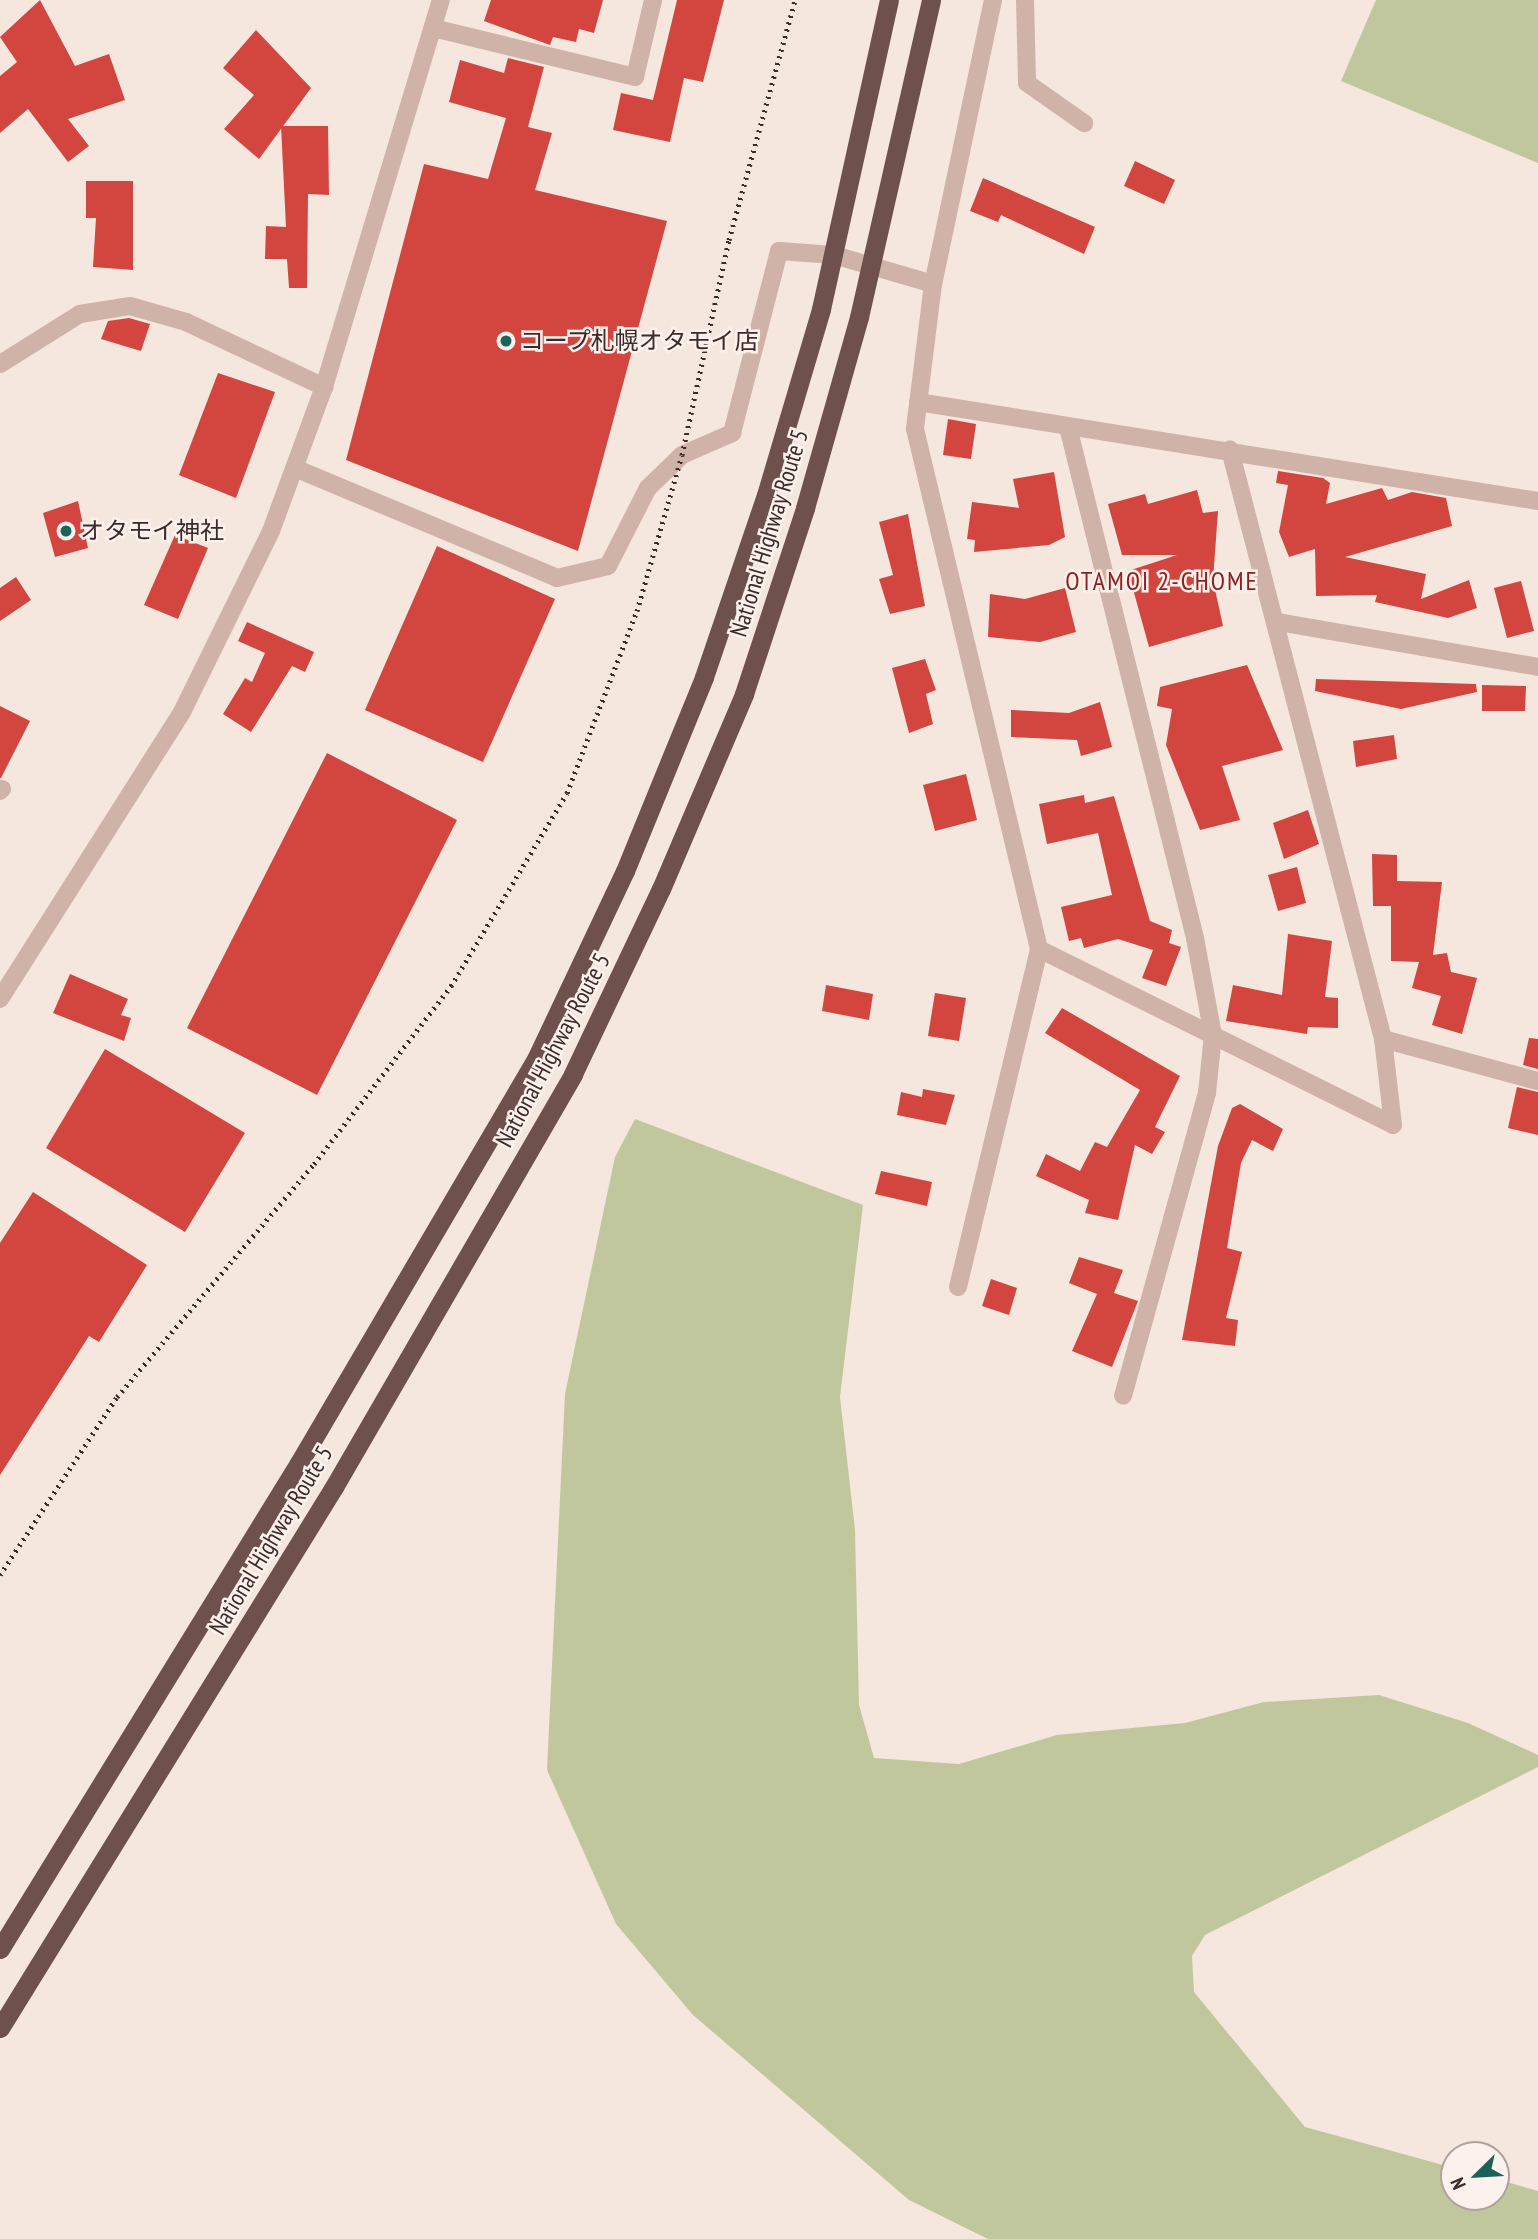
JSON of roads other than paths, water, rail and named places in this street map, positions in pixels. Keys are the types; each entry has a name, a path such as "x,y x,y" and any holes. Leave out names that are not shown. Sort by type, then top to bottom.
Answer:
{"highway":[{"name":"National Highway Route 5","path":"0,1949 299,1463 537,1057 625,871 704,677 766,495 834,254 889,0"},
{"name":"National Highway Route 5","path":"0,2028 334,1487 573,1074 744,694 805,508 869,266 930,0"}],"street":[{"path":"0,999 182,712 298,469 440,0"},
{"path":"433,28 635,77 653,0"},
{"path":"958,1287 1040,949 915,429 933,284 993,0"},
{"path":"1026,0 1027,83 1084,123"},
{"path":"298,469 557,578 608,566 648,488 682,456 732,433 779,251 834,254 933,284"},
{"path":"0,364 80,314 130,306 186,322 324,387"},
{"path":"918,402 1538,500"},
{"path":"1068,427 1195,938 1213,1035 1207,1093 1123,1396"},
{"path":"1040,949 1394,1125 1383,1039 1279,622 1230,450"},
{"path":"1279,622 1538,667"},
{"path":"1383,1039 1538,1081"}],"railway":[{"path":"0,1575 117,1397 314,1164 451,986 567,793 637,611 682,455 729,240 795,0"}],"place":[{"name":"コープ札幌オタモイ店","path":"506,341"},
{"name":"オタモイ神社","path":"66,531"}],"district":[{"name":"OTAMOI 2-CHOME","path":"1162,581"}]}
